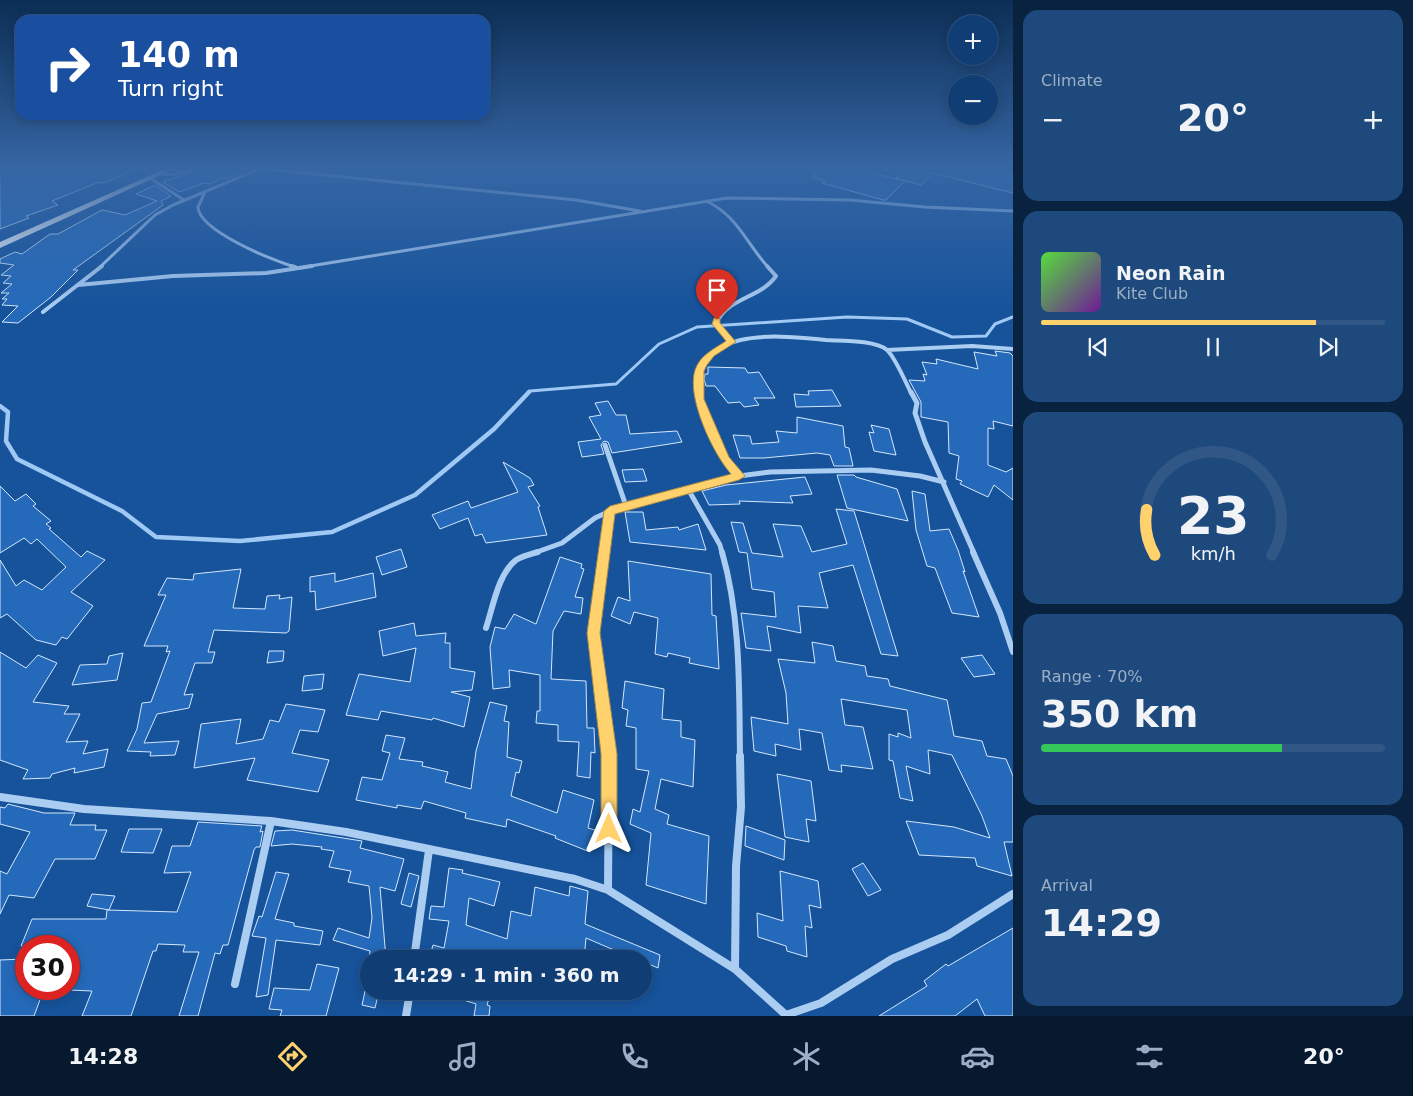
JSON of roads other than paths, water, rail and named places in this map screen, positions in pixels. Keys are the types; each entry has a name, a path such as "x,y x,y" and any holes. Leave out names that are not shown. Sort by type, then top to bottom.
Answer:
{"highway":[{"path":"0,245 66,215"}],"street":[{"path":"43,312 108,260 155,215"},
{"path":"199,215 250,252 270,261 297,268"},
{"path":"78,285 173,276 256,274 474,241 625,215"},
{"path":"727,215 743,231 758,256 776,276 767,286 727,308 716,324 731,342"},
{"path":"739,476 724,459 713,436 702,411 698,389 700,371 710,354 731,342 770,338 816,339 872,344 887,350 972,346 1013,349"},
{"path":"887,350 916,403 916,413 925,442 1000,613 1013,652"},
{"path":"605,445 626,506"},
{"path":"486,628 505,576 513,562 522,556 557,546 591,519 610,511 739,476 770,472 852,469 899,472 944,482"},
{"path":"688,490 715,533 723,554 728,573 739,662 741,807 736,866 735,969"},
{"path":"608,890 609,754 594,633 610,511"},
{"path":"0,797 84,809 271,820 346,832 576,878 608,890 735,969 786,1016 821,1003 892,959 948,935 1013,894"},
{"path":"235,984 271,820"},
{"path":"415,950 429,850"},
{"path":"406,1016 409,1000"}],"waterway":[{"path":"529,392 616,384 659,344 697,327 847,317 907,319 952,337 986,336 995,324 1013,317"},
{"path":"0,406 8,412 6,441 17,459 122,511 156,537 240,541 332,532 415,495 494,429 529,392"}]}
